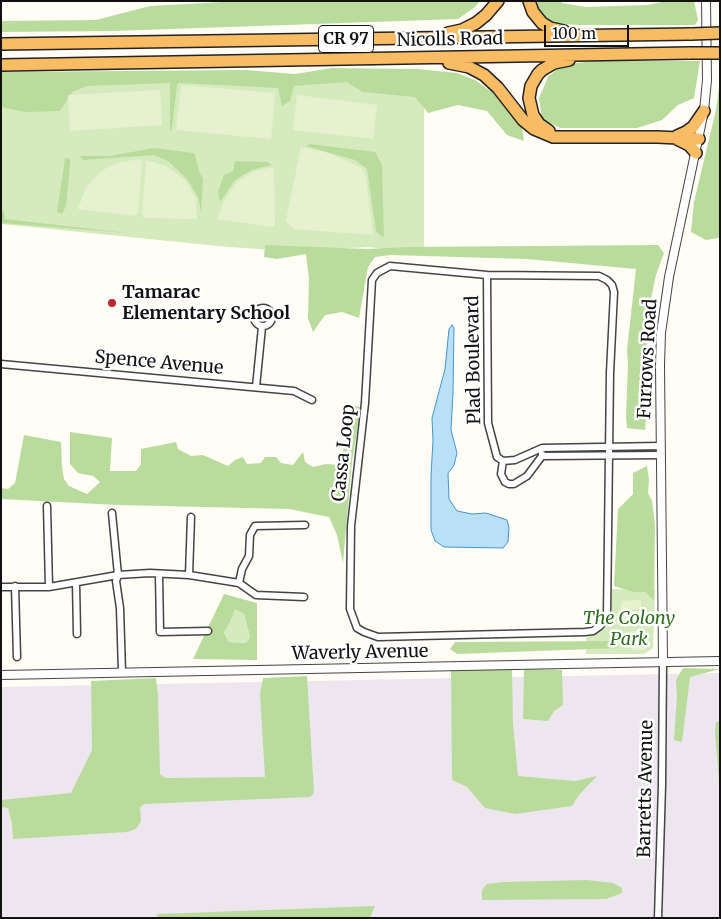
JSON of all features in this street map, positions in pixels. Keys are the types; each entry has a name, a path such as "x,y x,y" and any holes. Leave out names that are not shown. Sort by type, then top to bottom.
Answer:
{"highway":[{"path":"386,38 462,30 486,15 498,1"},
{"path":"529,1 535,16 550,28 559,31 605,35"},
{"name":"Nicolls Road","path":"1,44 720,33"},
{"name":"Nicolls Road","path":"1,65 720,53"},
{"path":"567,138 543,128 533,115 529,98 534,80 542,70 554,63 604,55"},
{"path":"395,58 448,63 469,68 491,81 518,115 534,129 553,137 673,137 699,139"},
{"path":"673,137 690,130 704,111"},
{"path":"673,137 689,145 696,153"}],"street":[{"name":"Furrows Road","path":"663,661 660,446 662,318 704,111 707,68 706,1"},
{"name":"Cassa Loop","path":"390,266 487,275 599,276 607,280 612,285 614,292 610,373 610,446 607,616 600,626 593,631 585,632 378,637 357,628 350,609 351,526 365,403 372,280 377,273 390,266"},
{"name":"Plad Boulevard","path":"487,275 488,423 497,457 503,461 501,474 505,482 514,484 527,476 542,456"},
{"path":"256,387 262,327"},
{"name":"Spence Avenue","path":"1,364 256,387 294,392 312,400"},
{"path":"503,461 515,460 542,448 660,446"},
{"path":"542,448 542,456 661,455"},
{"path":"47,506 49,586"},
{"path":"112,513 118,575 116,581 120,608 122,672"},
{"path":"189,575 191,517"},
{"path":"239,583 242,569 248,556 250,535 255,526 305,525"},
{"path":"160,574 160,632 208,631"},
{"path":"1,588 49,586 118,575 160,574 189,575 239,583 256,595 304,597"},
{"path":"76,582 77,634"},
{"path":"15,586 17,657"},
{"name":"Barretts Avenue","path":"658,918 663,661"},
{"name":"Waverly Avenue","path":"1,675 720,661"}],"shaded area":[{"path":"720,673 720,918 1,918 1,687"}],"green space":[{"path":"241,1 480,1 458,19 114,31 1,32 1,21 96,20 150,6"},
{"path":"536,1 560,1 586,7 694,1 698,20 695,25 576,25 554,23 543,17"},
{"path":"593,61 700,61 694,98 678,105 662,120 637,128 560,128 542,119 539,98 548,77 562,65"},
{"path":"332,68 418,69 457,73 475,80 493,93 522,126 524,141 507,135 487,111 458,105 428,113 415,97 363,92 346,82 294,86 290,101 282,106 278,88 179,83 177,85 170,132 170,83 87,86 72,92 60,111 25,112 1,107 1,72 246,70 295,74"},
{"path":"324,78 424,97 424,254 368,247 289,251 228,247 1,224 1,79"},
{"path":"720,80 719,238 706,240 691,232 694,202 716,110"},
{"path":"181,85 275,93 271,139 176,130"},
{"path":"160,90 162,125 70,131 68,95"},
{"path":"297,95 377,105 373,139 293,130"},
{"path":"309,144 375,152 382,165 384,237 376,231 367,169 355,160 306,146"},
{"path":"301,147 328,153 363,170 366,177 373,235 294,229 286,221"},
{"path":"154,148 193,153 195,155 203,179 201,212 198,197 187,179 168,161 154,155 83,160 80,156 110,156"},
{"path":"65,158 70,159 70,166 66,206 62,214 57,212"},
{"path":"142,159 138,214 135,216 78,209 86,187 101,171 120,162"},
{"path":"146,160 166,166 185,180 196,199 197,219 144,218 142,214"},
{"path":"235,161 267,162 272,165 252,170 235,180 220,202 218,192 224,175 233,171"},
{"path":"274,167 275,225 272,227 217,219 225,199 237,182 255,171"},
{"path":"1,210 4,212 5,219 128,233 1,223"},
{"path":"265,245 367,249 658,245 664,253 656,275 649,308 646,353 648,392 645,430 627,428 626,417 627,350 636,269 527,259 390,255 375,257 368,267 359,318 342,312 325,315 313,332 308,318 309,279 306,254 277,259 264,257"},
{"path":"350,405 361,407 352,462 343,563 337,535 329,517 289,509 118,505 1,499 1,488 8,489 15,483 24,435 61,442 64,479 69,486 87,494 100,482 93,476 78,473 70,464 70,432 112,438 110,471 136,471 141,464 141,449 176,442 178,449 191,456 203,455 228,466 235,460 243,457 247,464 261,463 265,457 276,457 281,463 293,465 303,452 305,462 313,467 326,464 341,465"},
{"path":"647,466 648,493 652,501 655,524 654,601 646,592 633,592 614,586 618,509 633,494 633,473"},
{"name":"The Colony Park","path":"612,589 655,590 653,648 644,654 586,654 586,638 604,627 611,613"},
{"path":"224,594 257,603 257,660 193,659","holes":["235,609 244,614 250,637 246,643 229,642 224,632"]},
{"path":"641,600 641,609 621,610 621,601"},
{"path":"235,608 244,614 250,637 246,643 229,642 224,631 231,620"},
{"path":"621,613 641,613 641,622 621,623"},
{"path":"632,631 645,631 645,650 632,650"},
{"path":"616,641 618,648 457,654 450,649 455,642"},
{"path":"683,668 720,669 690,677 682,742 674,740 677,696 676,680"},
{"path":"512,669 513,724 518,776 575,781 597,776 579,795 572,806 515,814 485,808 467,787 452,780 451,670"},
{"path":"524,669 562,670 563,705 554,711 548,721 523,719"},
{"path":"307,676 314,793 310,797 144,804 140,808 141,821 136,829 127,832 13,839 8,808 1,807 1,800 71,793 92,750 91,681 156,678 160,774 165,778 265,777 260,693 263,678"},
{"path":"720,721 720,793 715,733 716,722"},
{"path":"587,880 613,883 622,888 622,893 606,899 482,900 482,890 487,884"},
{"path":"375,906 370,918 158,918 157,914"}],"water":[{"path":"452,325 454,328 451,430 457,453 454,465 448,473 449,499 457,511 472,514 486,513 507,520 509,528 508,542 503,548 444,547 435,541 431,530 432,418 445,369 449,329"}],"place":[{"name":"Tamarac Elementary School","path":"112,303"}]}
